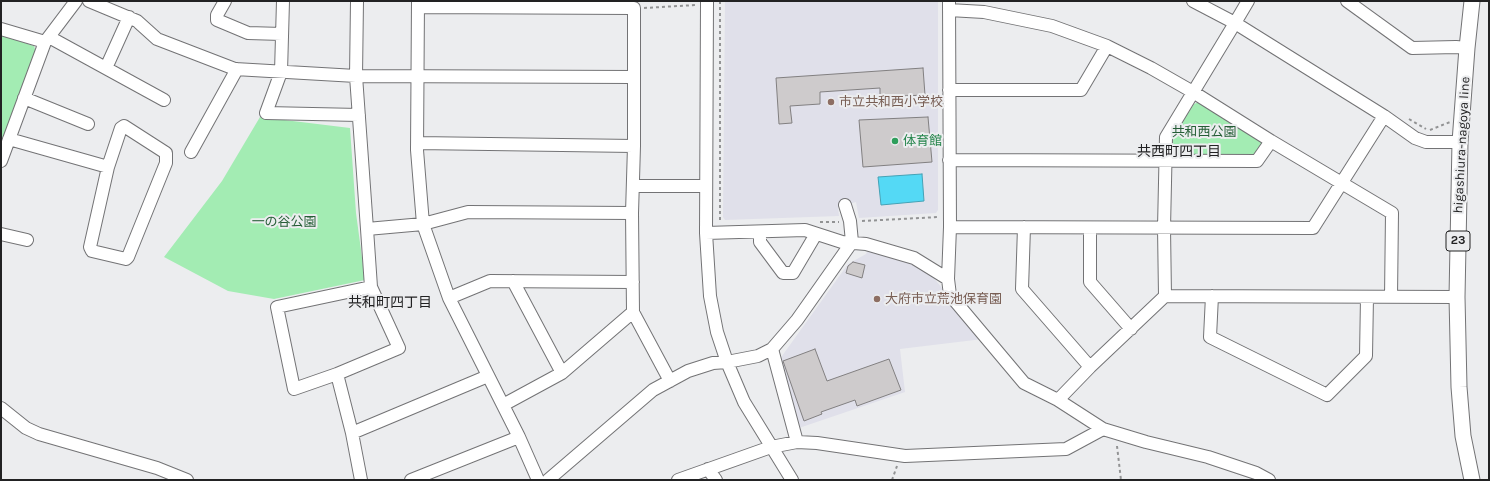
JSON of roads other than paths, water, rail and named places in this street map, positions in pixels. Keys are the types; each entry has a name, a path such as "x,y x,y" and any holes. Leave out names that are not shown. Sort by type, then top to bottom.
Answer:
{"main road":[{"name":"higashiura-nagoya line","path":"1472,1 1460,142 1457,297 1459,394 1463,436 1472,480"}],"street":[{"path":"1,161 47,40 76,1"},
{"path":"89,1 137,21 158,38 237,69 356,76 634,77"},
{"path":"225,1 217,15 217,20 248,33 282,34"},
{"path":"283,1 281,72 266,113 359,115"},
{"path":"357,1 356,76 371,287 399,348 337,374 294,389 277,307 371,287"},
{"path":"1193,1 1235,23 1384,116 1415,138 1426,142 1460,142"},
{"path":"1165,296 1164,228 1166,137 1248,1"},
{"path":"1347,1 1412,48 1467,48"},
{"path":"538,480 519,437 448,298 423,224 417,143 418,4 634,8 634,146 632,213 634,312 670,381"},
{"path":"707,4 706,233 710,296 717,332 727,362 744,402 792,480"},
{"path":"1269,480 1256,473 1208,457 1146,442 1103,429 1058,400 1024,383 950,295 948,279 950,227 948,90 949,5 1052,26 1107,46 1151,68 1193,92 1392,214 1391,298"},
{"path":"106,68 129,18"},
{"path":"1,29 47,40 106,68 164,100"},
{"path":"948,90 1081,90 1107,46"},
{"path":"191,152 237,69"},
{"path":"24,98 88,124"},
{"path":"950,227 1313,228 1384,116"},
{"path":"124,126 166,153 166,163 126,259 92,251 90,247 108,167 121,128 124,126"},
{"path":"9,139 108,167"},
{"path":"949,160 1165,162 1257,161 1271,141"},
{"path":"417,143 634,146"},
{"path":"633,186 706,186"},
{"path":"548,480 654,390 688,371 713,363 758,356 772,349 797,320 852,242 850,221 845,205"},
{"path":"367,229 423,224 468,212 632,213"},
{"path":"1024,227 1022,289 1090,367"},
{"path":"1090,228 1090,282 1131,329"},
{"path":"706,233 805,230 842,242 852,242 914,258 948,279"},
{"path":"760,232 760,242 783,273 793,273 816,234"},
{"path":"1,234 27,240"},
{"path":"448,298 490,281 633,282"},
{"path":"513,281 562,373"},
{"path":"1058,400 1090,367 1165,296 1391,298 1457,297"},
{"path":"1212,296 1210,337 1327,396 1366,356 1367,297"},
{"path":"502,405 562,373 634,312"},
{"path":"772,349 798,442"},
{"path":"337,374 352,433 361,480"},
{"path":"352,433 488,376"},
{"path":"1,408 26,428 39,434 157,468 187,480"},
{"path":"678,480 771,447 798,442 817,443 900,456 1066,449 1103,429"},
{"path":"411,480 519,437"},
{"path":"708,469 716,480"}],"water":[{"path":"922,174 924,201 881,205 878,177"}],"place":[{"name":"市立共和西小学校","path":"831,102"},
{"name":"体育館","path":"895,141"},
{"name":"大府市立荒池保育園","path":"877,299"}],"district":[{"name":"共西町四丁目","path":"1179,152"},
{"name":"共和町四丁目","path":"390,303"}],"park label":[{"name":"共和西公園","path":"1204,132"},
{"name":"一の谷公園","path":"284,222"}]}
